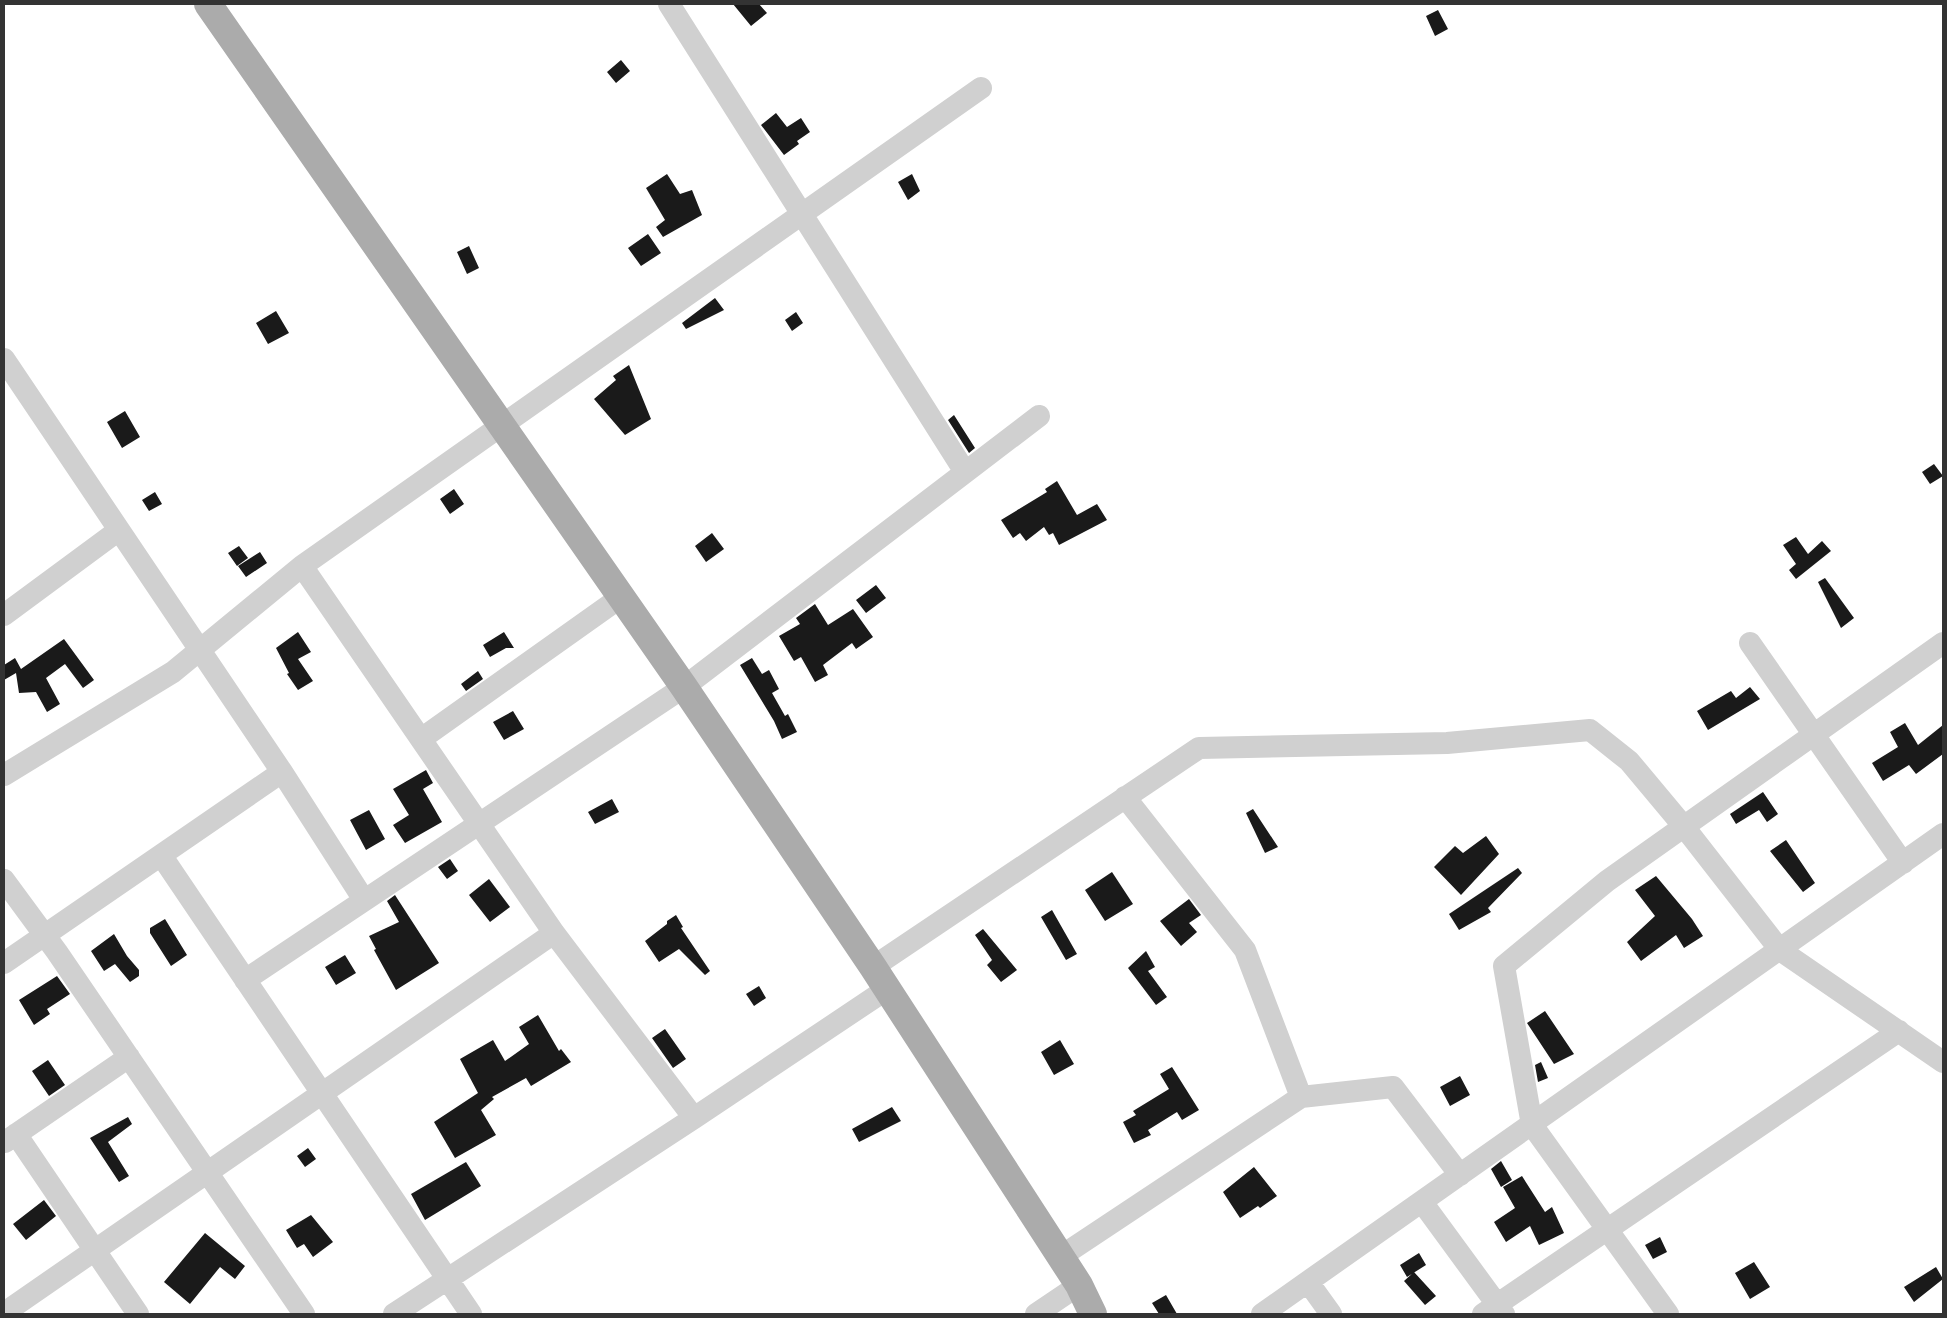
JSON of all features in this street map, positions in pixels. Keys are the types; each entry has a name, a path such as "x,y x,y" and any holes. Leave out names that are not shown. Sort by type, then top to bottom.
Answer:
{"main road":[{"path":"208,4 684,687 880,978 1079,1286 1093,1314"}],"street":[{"path":"669,4 965,472"},
{"path":"4,775 173,672 302,566 981,88"},
{"path":"4,359 282,772 364,900"},
{"path":"245,980 684,687 1039,416"},
{"path":"4,615 119,530"},
{"path":"302,566 554,933 694,1118"},
{"path":"421,739 621,597"},
{"path":"1668,1314 1532,1125 1504,966 1607,881 1685,828 1943,643"},
{"path":"1750,644 1903,863"},
{"path":"394,1314 694,1118 1125,797 1199,748 1447,743 1590,730 1628,761 1685,828 1780,950 1943,1062"},
{"path":"4,963 282,772"},
{"path":"1125,797 1245,950 1301,1097"},
{"path":"1262,1314 1943,834"},
{"path":"161,855 472,1314"},
{"path":"4,880 129,1057 304,1314"},
{"path":"4,1313 206,1171 554,933"},
{"path":"1422,1202 1495,1311 1607,1230 1899,1031"},
{"path":"129,1057 10,1138 94,1250 138,1314"},
{"path":"1060,1257 1301,1097 1393,1087 1460,1175"},
{"path":"1308,1282 1331,1314"},
{"path":"1036,1314 1079,1286"}],"building":[{"path":"733,4 759,4 767,13 751,26"},
{"path":"1438,10 1448,29 1435,36 1426,16"},
{"path":"621,60 630,71 616,83 607,72"},
{"path":"776,113 787,127 801,118 810,132 797,141 799,144 784,155 761,125"},
{"path":"667,174 680,194 692,190 702,215 663,237 656,227 665,220 646,188"},
{"path":"912,174 920,191 908,200 898,182"},
{"path":"648,234 661,253 641,266 628,248"},
{"path":"469,246 479,268 467,274 457,252"},
{"path":"715,298 724,310 686,329 682,323"},
{"path":"276,311 289,333 268,344 256,323"},
{"path":"796,312 803,323 792,331 785,320"},
{"path":"629,365 651,419 625,435 594,399 616,380 613,376"},
{"path":"125,411 140,437 122,448 107,422"},
{"path":"954,415 975,448 969,453 948,420"},
{"path":"1934,464 1943,476 1930,484 1922,472"},
{"path":"1057,481 1077,515 1097,504 1107,520 1059,545 1053,533 1049,535 1044,527 1026,541 1020,533 1013,538 1001,520 1047,492 1045,489"},
{"path":"454,489 464,504 450,514 440,499"},
{"path":"155,492 162,504 149,511 142,500"},
{"path":"712,533 724,549 706,562 695,546"},
{"path":"1796,537 1808,554 1822,541 1831,551 1796,579 1789,570 1796,564 1783,545"},
{"path":"239,546 248,558 237,566 228,553"},
{"path":"260,552 267,563 246,577 238,566"},
{"path":"1825,578 1854,618 1841,628 1818,582"},
{"path":"876,585 886,598 866,613 856,600"},
{"path":"815,604 828,625 853,609 873,637 856,649 852,643 823,665 828,675 815,682 801,657 794,661 779,636 800,624 796,618"},
{"path":"298,632 311,652 298,659 313,681 298,690 287,674 289,673 276,648"},
{"path":"504,632 514,648 506,648 490,657 483,645"},
{"path":"64,639 94,680 83,688 65,664 46,678 60,704 47,712 36,692 19,693 16,673 4,680 4,665 15,658 21,669"},
{"path":"752,658 762,674 769,670 779,689 772,693 785,716 788,714 797,732 782,739 774,721 740,665"},
{"path":"478,671 483,679 466,691 461,684"},
{"path":"1750,687 1760,699 1708,730 1697,711 1731,691 1736,698"},
{"path":"513,711 524,729 504,740 493,722"},
{"path":"1905,723 1918,745 1943,725 1943,754 1916,774 1909,765 1883,781 1872,763 1898,747 1890,732"},
{"path":"426,770 433,783 423,789 442,822 405,843 393,825 409,815 393,789"},
{"path":"1763,792 1778,814 1767,822 1759,810 1736,824 1730,814"},
{"path":"612,799 619,812 595,824 588,812"},
{"path":"1253,809 1278,847 1265,853 1246,813"},
{"path":"369,810 385,839 366,850 350,820"},
{"path":"1486,836 1499,854 1461,895 1434,867 1455,846 1463,853"},
{"path":"1786,840 1815,883 1803,892 1770,851"},
{"path":"450,859 458,871 447,879 438,867"},
{"path":"1518,868 1522,873 1488,908 1491,912 1459,930 1449,914"},
{"path":"1112,872 1133,904 1105,921 1085,890"},
{"path":"1656,876 1692,919 1703,936 1684,948 1676,935 1641,961 1627,942 1655,916 1635,890"},
{"path":"489,879 510,907 490,922 469,895"},
{"path":"395,895 439,963 396,990 374,950 376,949 369,936 399,922 387,901"},
{"path":"1189,899 1201,915 1189,923 1197,932 1181,946 1160,921"},
{"path":"1052,910 1077,954 1066,960 1041,917"},
{"path":"676,915 683,927 681,928 710,971 705,975 679,949 659,962 645,941"},
{"path":"165,919 187,955 171,966 150,933 150,928"},
{"path":"983,929 1017,970 1001,982 987,965 992,960 975,935"},
{"path":"114,934 127,956 139,970 139,976 130,982 115,964 104,971 91,951"},
{"path":"1146,951 1155,967 1148,971 1167,997 1156,1005 1128,968"},
{"path":"345,955 356,973 336,985 325,967"},
{"path":"57,976 70,994 47,1009 50,1014 34,1025 19,1000"},
{"path":"759,986 766,998 754,1006 746,994"},
{"path":"1545,1011 1574,1054 1554,1064 1527,1023"},
{"path":"538,1015 559,1051 561,1049 571,1062 531,1086 526,1078 492,1097 494,1099 481,1110 496,1135 455,1158 434,1122 478,1093 460,1059 493,1040 505,1061 529,1044 519,1027"},
{"path":"665,1029 686,1059 673,1068 652,1038"},
{"path":"1060,1040 1074,1064 1054,1075 1041,1052"},
{"path":"48,1060 65,1085 49,1096 32,1071"},
{"path":"1541,1062 1548,1078 1538,1082 1535,1065"},
{"path":"1172,1067 1199,1110 1182,1120 1177,1112 1148,1130 1151,1135 1134,1143 1123,1122 1136,1115 1133,1111 1169,1089 1160,1074"},
{"path":"1460,1076 1470,1095 1450,1106 1440,1087"},
{"path":"892,1107 901,1121 859,1142 852,1129"},
{"path":"128,1117 132,1124 108,1142 129,1176 119,1182 90,1138"},
{"path":"308,1148 316,1159 305,1167 297,1156"},
{"path":"1501,1161 1512,1180 1501,1187 1491,1169"},
{"path":"466,1162 481,1186 425,1220 411,1194"},
{"path":"1254,1167 1277,1196 1260,1208 1258,1206 1240,1218 1223,1192"},
{"path":"1522,1176 1545,1212 1552,1207 1564,1233 1539,1245 1530,1226 1506,1242 1494,1222 1515,1208 1503,1187"},
{"path":"44,1200 56,1216 26,1240 13,1224"},
{"path":"311,1215 333,1242 313,1257 304,1244 297,1248 286,1230"},
{"path":"205,1233 245,1266 235,1279 220,1267 190,1304 164,1282"},
{"path":"1660,1237 1667,1252 1653,1259 1645,1245"},
{"path":"1419,1253 1426,1265 1407,1277 1400,1265"},
{"path":"1754,1262 1770,1287 1750,1299 1735,1273"},
{"path":"1936,1267 1943,1279 1914,1302 1904,1287"},
{"path":"1414,1272 1436,1296 1425,1305 1404,1281"},
{"path":"1166,1295 1177,1314 1159,1314 1152,1303"}]}
